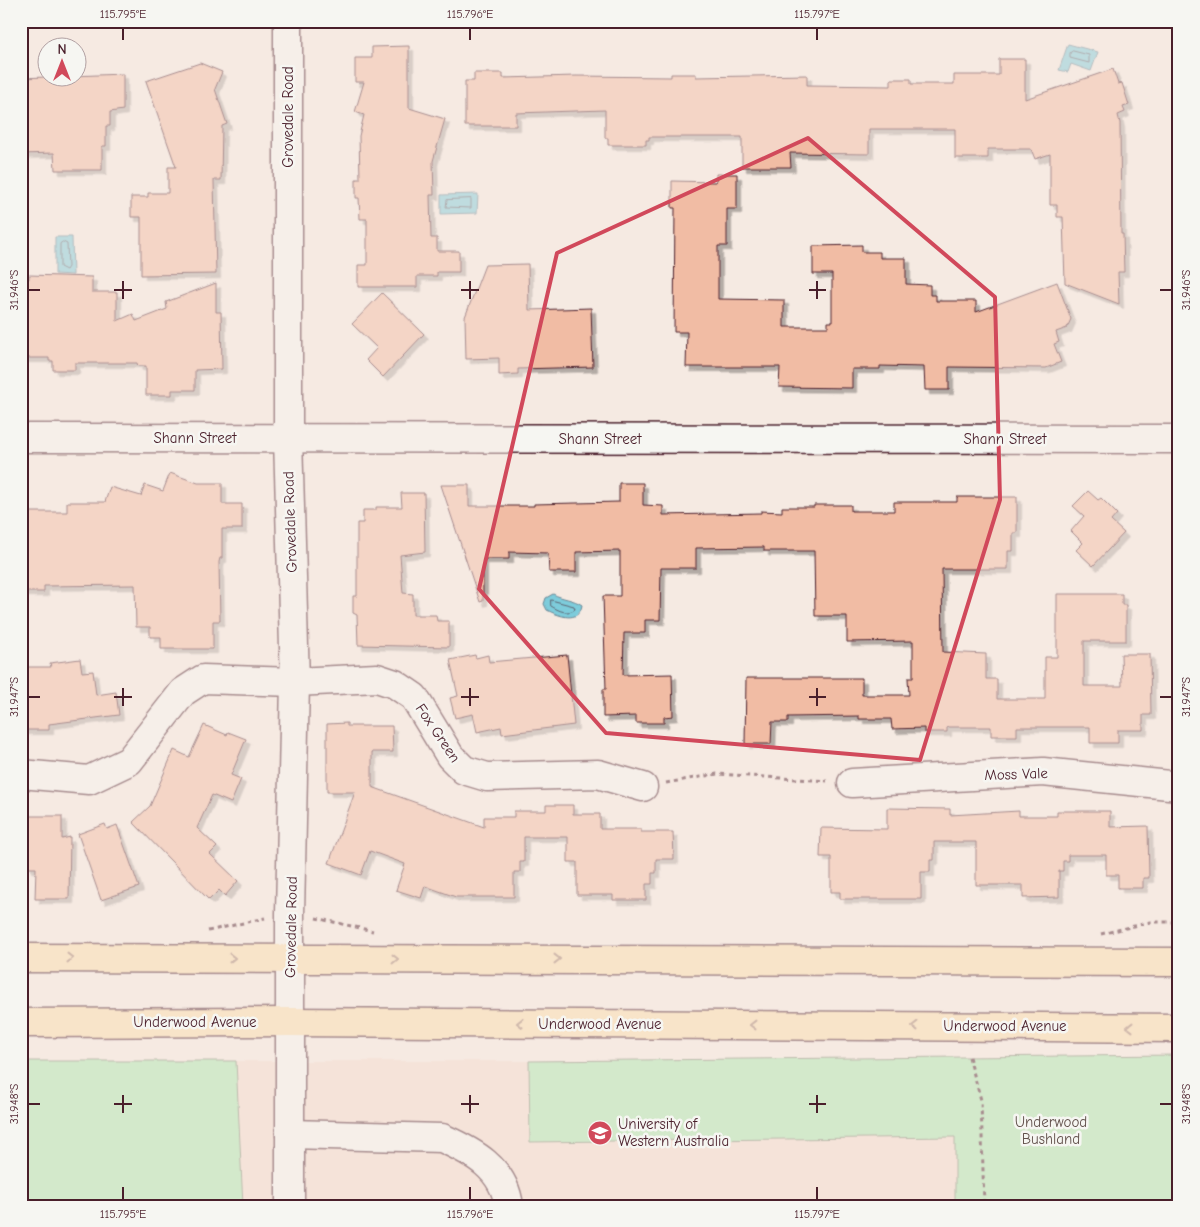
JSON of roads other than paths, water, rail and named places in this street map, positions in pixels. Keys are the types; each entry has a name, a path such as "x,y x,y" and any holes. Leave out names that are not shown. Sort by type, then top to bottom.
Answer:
{"main road":[{"path":"21,958 1179,962"},
{"name":"Underwood Avenue","path":"21,1023 290,1022 1179,1028"}],"street":[{"name":"Grovedale Road","path":"288,21 288,438 295,682 290,958 290,1206"},
{"name":"Shann Street","path":"21,438 1179,439"},
{"name":"Fox Green","path":"21,774 89,780 129,761 183,692 203,679 295,682 377,678 395,684 414,698 450,756 464,770 487,777 598,774 643,787"},
{"name":"Moss Vale","path":"852,782 1043,772 1179,786"},
{"path":"290,1134 442,1138 486,1162 499,1177 507,1193 508,1206"}],"water":[{"path":"1068,44 1098,52 1091,71 1071,64 1068,72 1059,70"},
{"path":"478,194 477,213 441,214 441,195"},
{"path":"55,237 72,237 73,275 55,274"},
{"path":"553,594 579,603 582,605 580,611 573,617 568,617 547,610 544,604 546,598"}],"place":[{"name":"University of Western Australia","path":"600,1133"}],"park label":[{"name":"Underwood Bushland","path":"1051,1130"}]}
